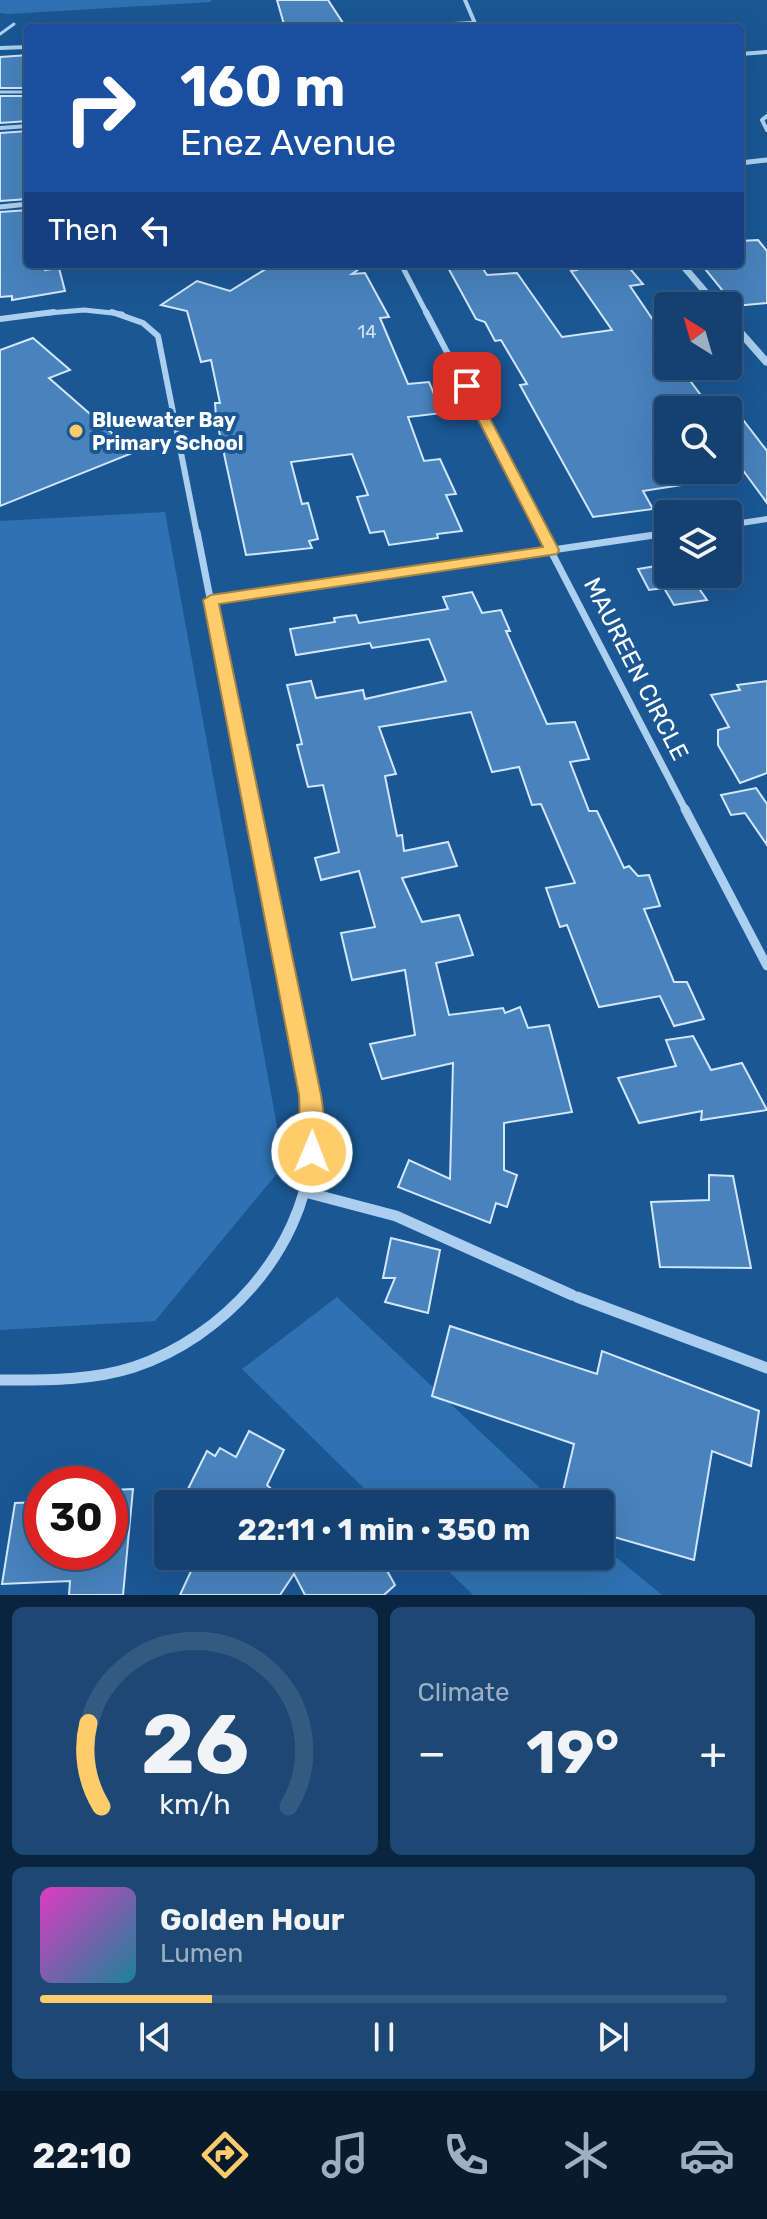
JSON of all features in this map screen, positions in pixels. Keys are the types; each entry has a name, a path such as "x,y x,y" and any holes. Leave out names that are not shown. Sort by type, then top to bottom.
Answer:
{"street":[{"path":"453,24 472,23 465,0"},
{"path":"744,46 767,44"},
{"path":"0,48 24,47"},
{"path":"744,54 767,52"},
{"path":"767,116 762,120 767,130"},
{"path":"0,128 24,126"},
{"path":"744,163 767,160"},
{"path":"0,207 24,204"},
{"name":"MAUREEN CIRCLE","path":"403,268 767,966"},
{"path":"685,268 706,292"},
{"path":"0,319 109,312 127,316 150,327 161,347 310,1095 313,1130 305,1192 282,1245 254,1285 218,1320 136,1366 93,1376 0,1380"},
{"path":"742,334 767,363"},
{"path":"742,523 767,519"},
{"path":"211,600 654,535"},
{"path":"305,1192 396,1216 575,1296 767,1368"}],"lane":[{"path":"0,34 14,24"},
{"path":"0,92 24,92"}],"shaded area":[{"path":"0,0 211,2 8,14 0,13"},
{"path":"165,512 284,1165 155,1321 0,1330 0,521"},
{"path":"337,1297 542,1490 366,1490 242,1369"},
{"path":"614,1556 662,1595 473,1595 447,1570 614,1570"}],"building":[{"path":"277,0 328,0 343,23 331,24 284,24"},
{"path":"24,55 24,88 0,88 0,57"},
{"path":"0,96 24,96 24,121 0,123"},
{"path":"24,131 24,199 0,201 0,133"},
{"path":"24,210 24,268 59,268 65,291 12,300 12,296 0,297 0,212"},
{"path":"758,240 767,251 767,303 742,305 742,292 724,292 704,268 744,268 744,241"},
{"path":"267,268 360,268 352,274 365,273 389,317 380,318 408,384 429,382 442,413 408,417 424,461 440,459 456,494 446,495 462,531 389,545 384,531 370,533 357,497 368,495 352,454 291,462 302,504 308,503 318,539 309,541 312,548 246,555 216,417 215,403 220,403 211,360 201,362 187,311 161,305 197,281 230,291"},
{"path":"448,268 483,268 487,275 517,273 562,337 612,330 571,271 577,270 576,268 629,268 643,284 630,286 654,321 654,380 690,380 702,396 654,396 654,484 688,484 643,491 653,509 593,517 520,385 527,384 501,340 495,341 485,322 476,319"},
{"path":"33,338 70,370 49,378 129,448 125,449 130,454 0,506 0,350"},
{"path":"742,421 767,451 767,503 742,469"},
{"path":"654,566 654,588 664,588 649,590 638,569"},
{"path":"664,588 699,588 707,600 674,605"},
{"path":"472,592 482,613 501,610 510,631 506,631 547,724 575,722 589,759 570,762 589,811 597,811 624,868 629,866 638,876 649,875 660,906 644,909 674,982 687,982 704,1019 674,1026 660,996 599,1007 567,925 560,927 546,888 575,883 541,804 532,805 519,767 492,772 471,712 379,727 396,774 385,776 397,836 402,835 404,851 448,842 457,866 402,878 422,922 459,915 473,955 436,963 449,1015 503,1008 505,1013 520,1007 528,1028 549,1025 572,1112 504,1123 504,1170 517,1175 507,1207 496,1203 490,1223 398,1187 409,1160 450,1179 453,1063 382,1079 370,1044 415,1035 405,970 352,980 341,933 375,927 359,871 321,880 315,858 339,852 323,785 308,787 297,745 302,744 287,685 311,681 316,698 363,690 365,699 446,681 429,639 372,648 370,643 296,655 290,629 335,622 334,618 347,616 356,615 359,623 448,609 443,597"},
{"path":"767,681 767,773 740,783 718,745 718,730 729,727 711,695 740,690 737,685"},
{"path":"756,788 767,804 767,845 745,813 731,815 721,795"},
{"path":"693,1036 711,1070 742,1063 767,1110 701,1120 702,1111 639,1123 618,1078 676,1066 666,1040"},
{"path":"709,1175 733,1176 751,1268 660,1267 651,1202 709,1200"},
{"path":"391,1238 440,1250 428,1313 385,1302 395,1278 383,1278"},
{"path":"450,1326 597,1374 602,1351 759,1411 751,1466 712,1451 694,1560 614,1537 614,1490 563,1490 574,1444 432,1396"},
{"path":"249,1431 284,1450 267,1485 272,1490 188,1490 207,1451 215,1456 220,1448 236,1457"},
{"path":"128,1489 133,1489 128,1542"},
{"path":"15,1503 24,1503 24,1570 125,1570 123,1595 69,1595 70,1581 2,1584"},
{"path":"192,1570 387,1570 395,1585 384,1595 305,1595 294,1574 280,1595 180,1595"}],"place":[{"name":"Bluewater Bay Primary School","path":"76,431"}],"route":[{"path":"312,1152 310,1095 211,600 552,550 467,386"}]}
